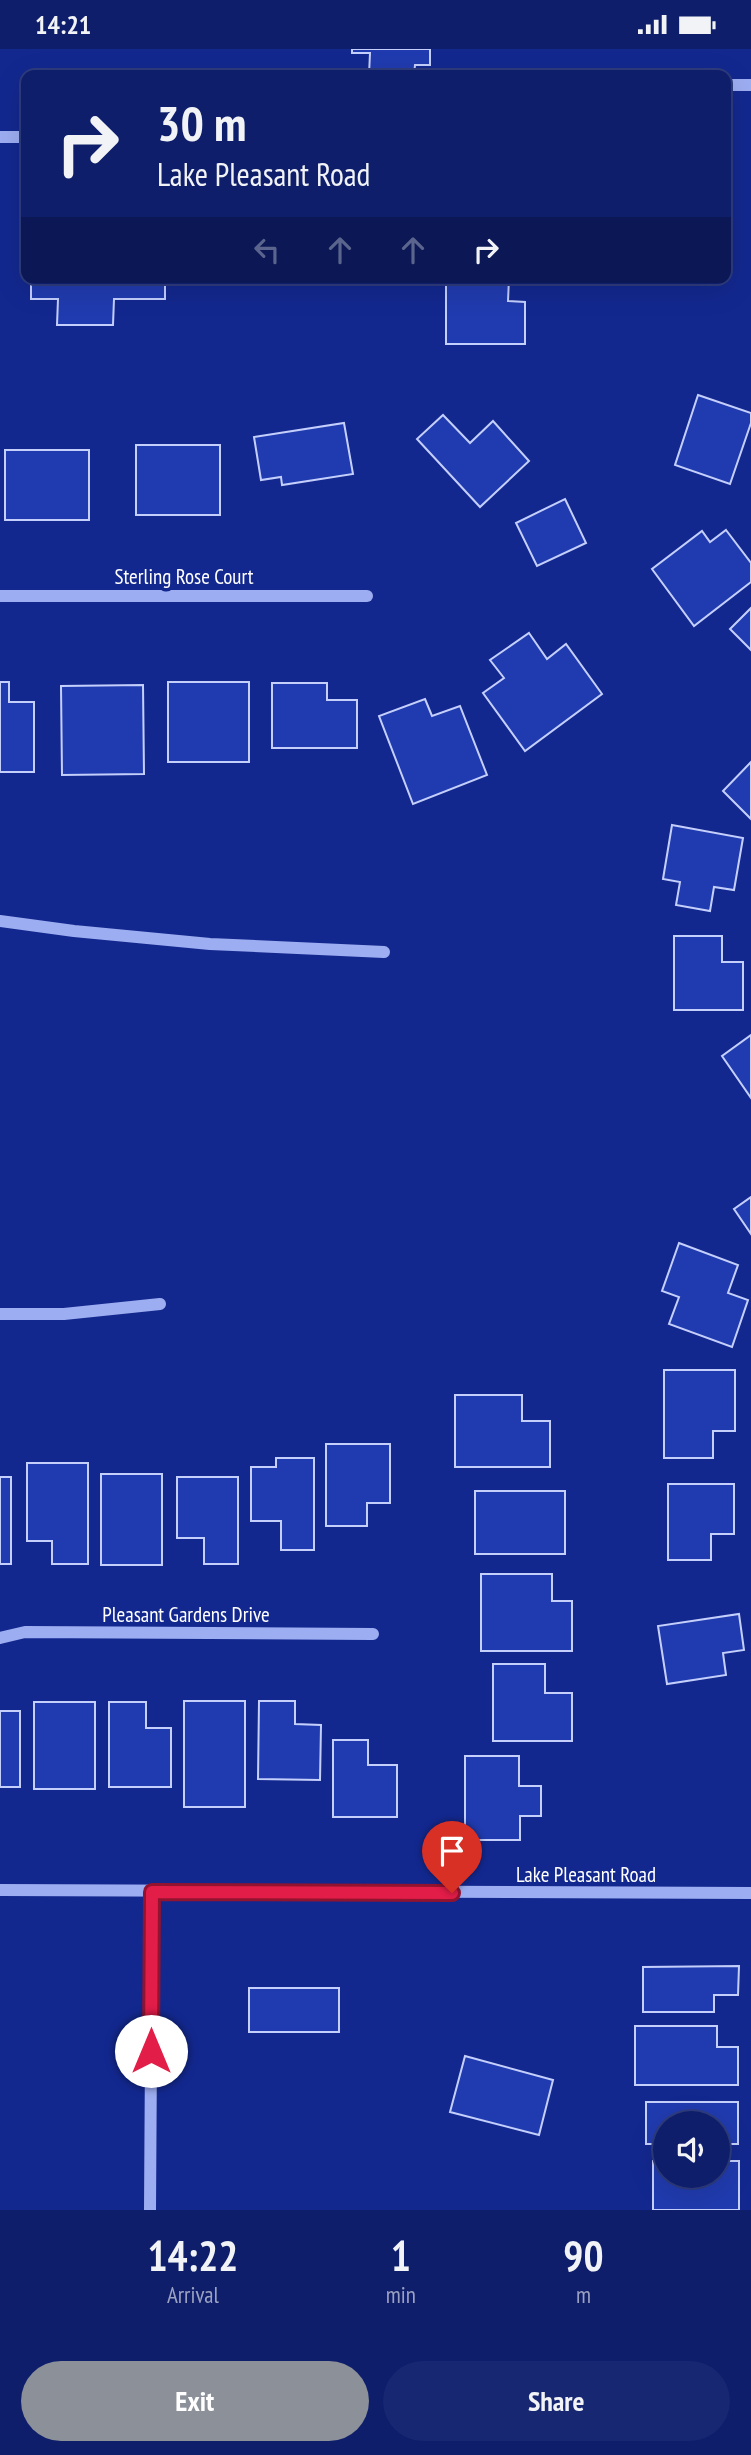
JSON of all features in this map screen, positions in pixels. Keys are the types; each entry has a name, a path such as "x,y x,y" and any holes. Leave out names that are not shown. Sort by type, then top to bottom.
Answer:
{"street":[{"path":"731,85 751,86"},
{"path":"0,137 21,137"},
{"name":"Sterling Rose Court","path":"0,596 367,596"},
{"path":"0,921 74,932 211,944 384,952"},
{"path":"0,1314 64,1314 160,1304"},
{"name":"Pleasant Gardens Drive","path":"0,1638 24,1632 373,1635"},
{"name":"Lake Pleasant Road","path":"0,1891 751,1893"},
{"path":"150,2210 152,1892"}],"building":[{"path":"352,49 430,49 430,65 415,65 414,70 369,70 370,53 352,53"},
{"path":"31,284 165,284 165,299 114,299 113,325 57,325 58,299 31,299"},
{"path":"446,284 509,284 508,301 525,302 525,344 446,344"},
{"path":"698,395 751,413 751,423 730,484 675,465"},
{"path":"443,415 470,443 493,421 529,461 480,507 417,439"},
{"path":"344,423 353,474 282,485 281,477 261,480 254,437"},
{"path":"136,445 220,445 220,515 136,515"},
{"path":"5,450 89,450 89,520 5,520"},
{"path":"565,499 586,543 537,566 516,523"},
{"path":"726,530 751,563 751,582 694,626 652,569 702,531 710,542"},
{"path":"751,608 751,650 730,629"},
{"path":"529,633 547,659 566,644 602,694 525,751 483,693 504,678 490,660"},
{"path":"0,682 9,682 9,702 34,702 34,772 0,772"},
{"path":"168,682 249,682 249,762 168,762"},
{"path":"272,683 327,683 327,700 357,700 357,748 272,748"},
{"path":"143,685 144,774 62,775 61,686"},
{"path":"425,699 432,716 460,706 487,775 413,804 379,716"},
{"path":"751,762 751,819 723,791"},
{"path":"672,825 743,838 734,890 714,887 710,911 676,905 680,882 663,879"},
{"path":"674,936 722,936 722,962 743,962 743,1010 674,1010"},
{"path":"751,1035 751,1098 722,1056"},
{"path":"751,1197 751,1234 734,1209"},
{"path":"679,1243 738,1265 728,1293 748,1300 732,1347 669,1324 679,1297 662,1291"},
{"path":"664,1370 735,1370 735,1431 713,1431 713,1458 664,1458"},
{"path":"455,1395 522,1395 522,1421 550,1421 550,1467 455,1467"},
{"path":"326,1444 390,1444 390,1503 367,1503 367,1526 326,1526"},
{"path":"276,1458 314,1458 314,1550 281,1550 281,1521 251,1521 251,1467 276,1467"},
{"path":"27,1463 88,1463 88,1564 52,1564 52,1541 27,1541"},
{"path":"101,1474 162,1474 162,1565 101,1565"},
{"path":"0,1477 11,1477 11,1564 0,1564"},
{"path":"177,1477 238,1477 238,1564 204,1564 204,1538 177,1538"},
{"path":"668,1484 734,1484 734,1534 711,1534 711,1560 668,1560"},
{"path":"475,1491 565,1491 565,1554 475,1554"},
{"path":"481,1574 552,1574 552,1601 572,1601 572,1651 481,1651"},
{"path":"739,1614 744,1650 723,1653 726,1675 667,1684 658,1626"},
{"path":"493,1664 545,1664 545,1693 572,1693 572,1741 493,1741"},
{"path":"184,1701 245,1701 245,1807 184,1807"},
{"path":"259,1701 295,1701 295,1724 321,1725 320,1780 258,1779"},
{"path":"34,1702 95,1702 95,1789 34,1789"},
{"path":"109,1702 146,1702 146,1728 171,1728 171,1787 109,1787"},
{"path":"0,1711 20,1711 20,1787 0,1787"},
{"path":"333,1740 368,1740 368,1765 397,1765 397,1817 333,1817"},
{"path":"465,1756 519,1756 519,1786 541,1786 541,1816 520,1816 520,1840 465,1840"},
{"path":"739,1966 738,1995 714,1995 714,2012 643,2012 643,1967"},
{"path":"249,1988 339,1988 339,2032 249,2032"},
{"path":"635,2026 717,2026 717,2047 738,2047 738,2085 635,2085"},
{"path":"465,2056 553,2080 539,2135 450,2112"},
{"path":"646,2102 738,2102 738,2144 730,2144 730,2111 653,2111 653,2144 646,2144"},
{"path":"730,2161 739,2161 739,2210 653,2210 653,2188 730,2188"}],"route":[{"path":"151,2051 152,1892 452,1893"}]}
